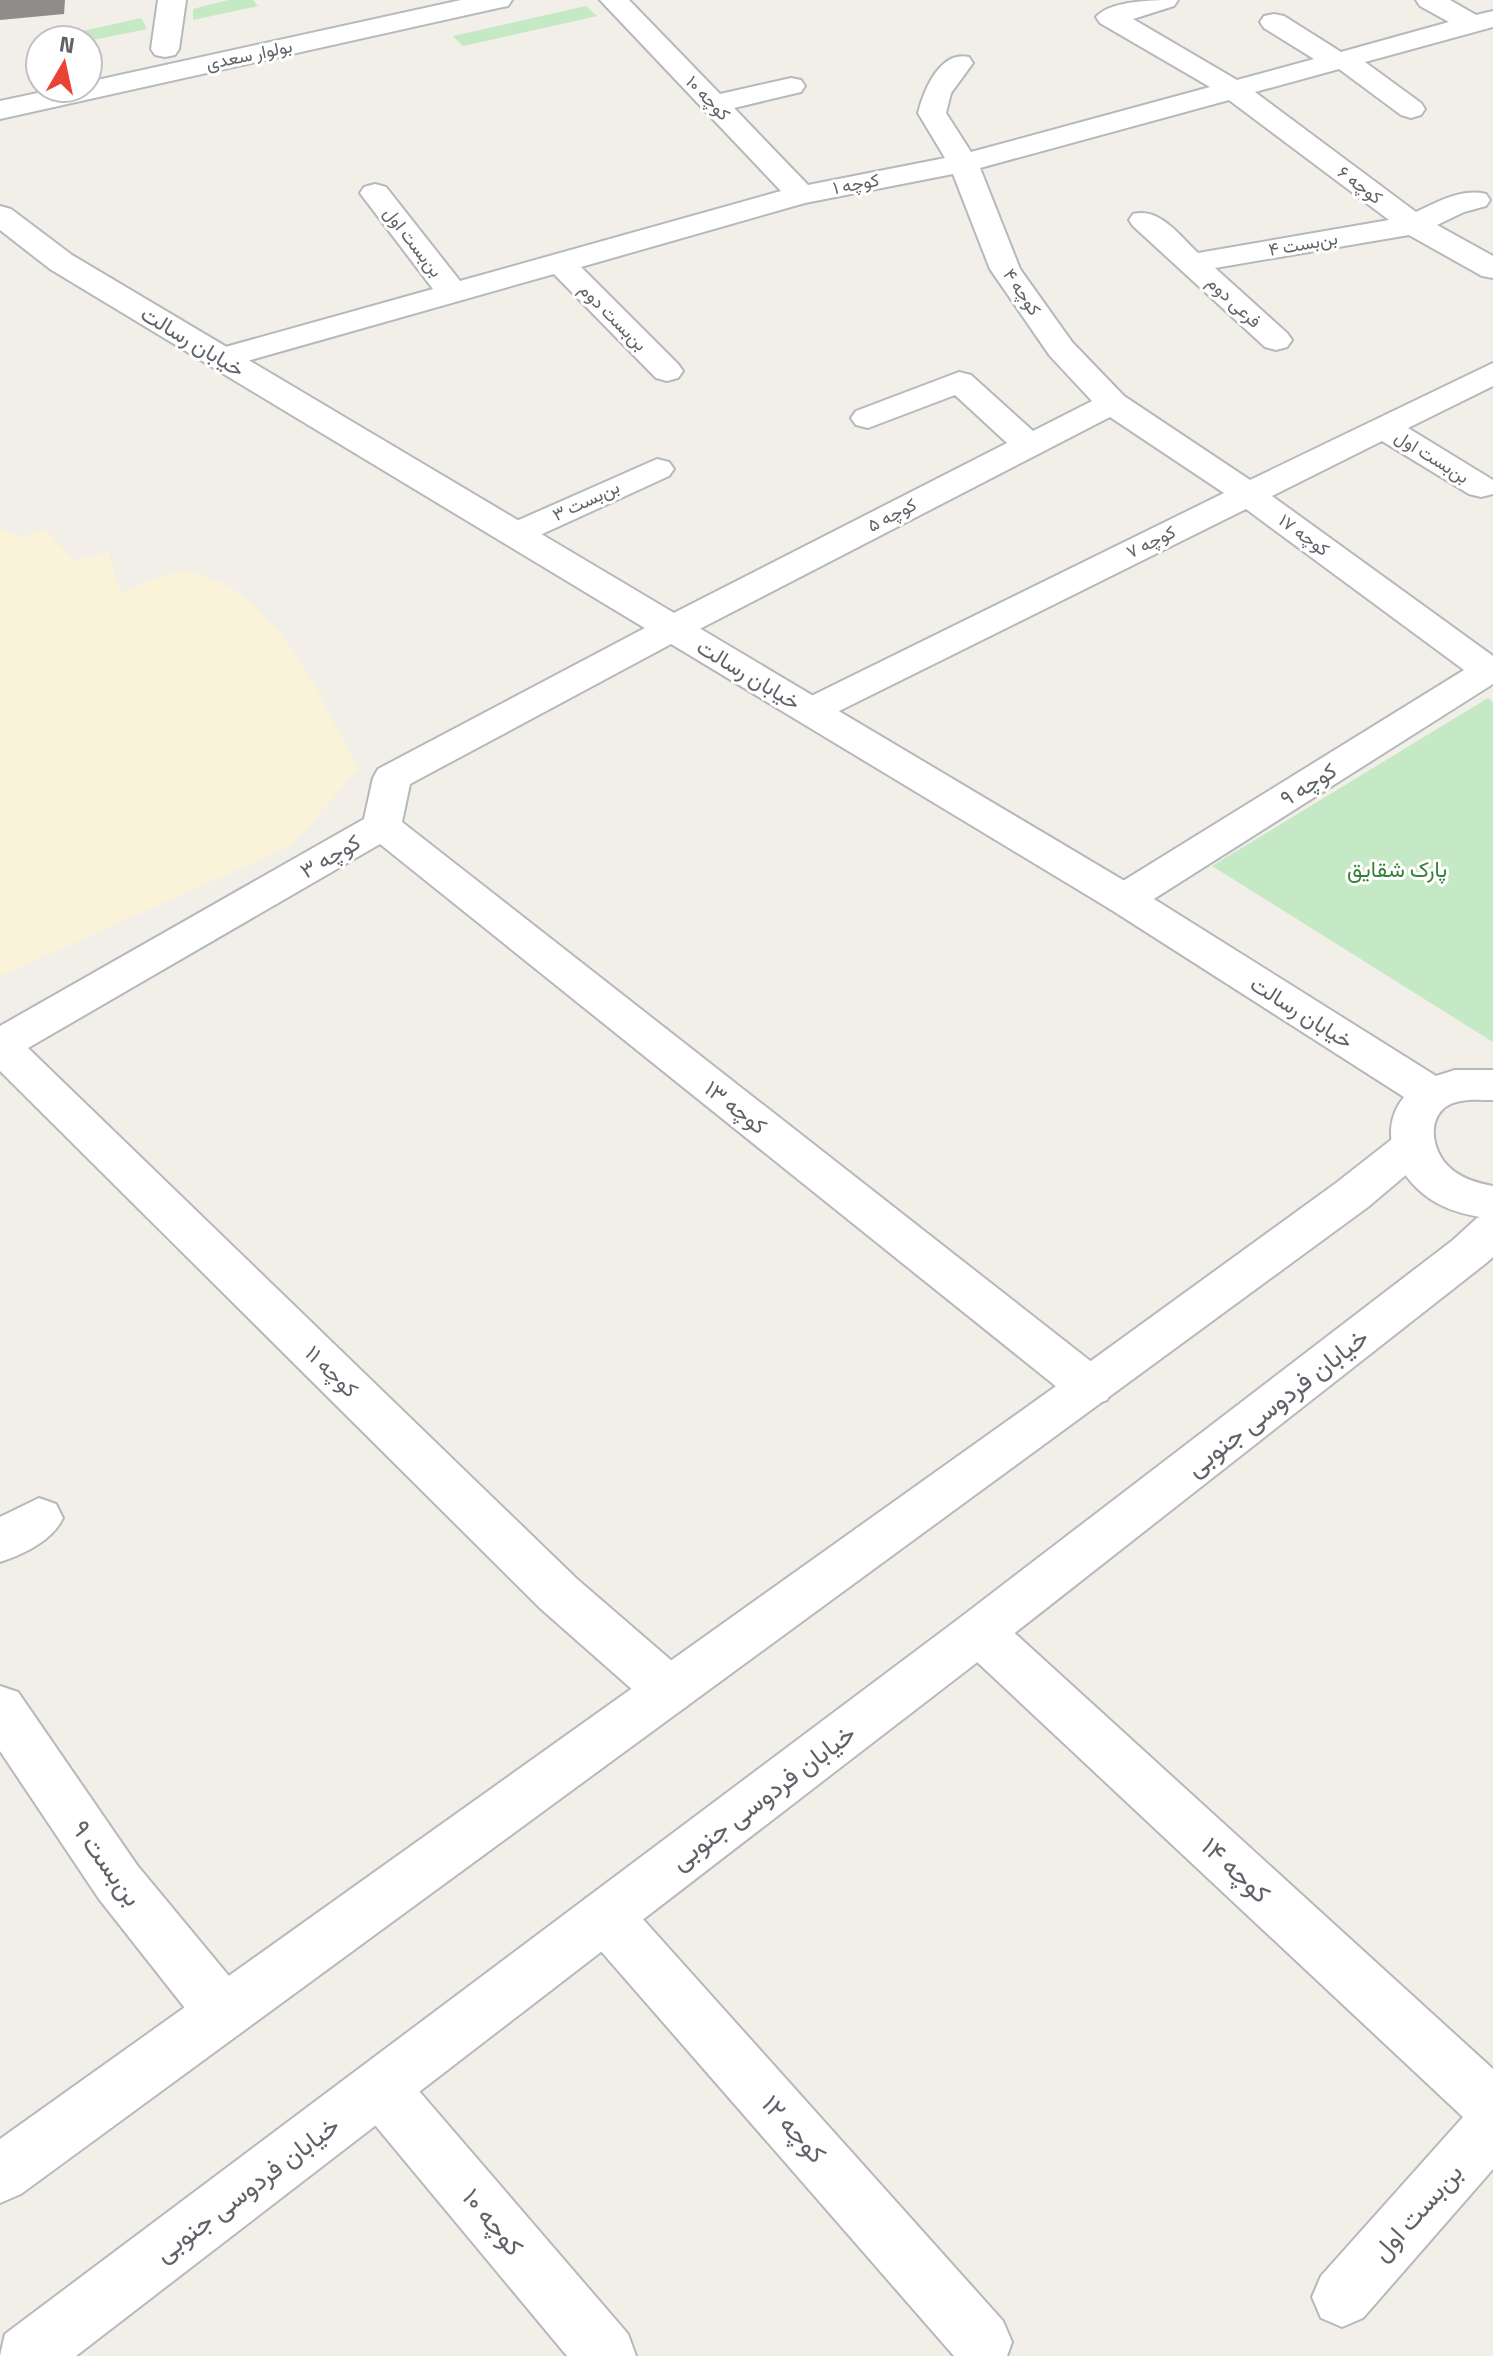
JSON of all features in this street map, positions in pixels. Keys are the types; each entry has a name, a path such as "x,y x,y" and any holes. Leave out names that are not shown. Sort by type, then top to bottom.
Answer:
{"street":[{"path":"165,49 172,0"},
{"name":"بولوار سعدی","path":"104,62 390,0"},
{"name":"بولوار سعدی","path":"0,110 498,0"},
{"name":"کوچه ۱۰","path":"614,0 801,195"},
{"path":"1164,0 1110,17 1233,89"},
{"path":"1430,0 1483,22"},
{"path":"1274,22 1341,60 1411,109"},
{"name":"کوچه ۱","path":"222,358 451,291 801,195 963,163 1483,22"},
{"name":"کوچه ۴","path":"959,63 937,93 932,113 963,163 1005,269 1061,349 1112,403"},
{"path":"0,85 24,80"},
{"path":"714,104 791,86"},
{"name":"کوچه ۶","path":"1233,89 1414,225 1493,269"},
{"name":"بن‌بست اول","path":"375,193 451,291"},
{"path":"1414,225 1453,206 1475,200"},
{"path":"0,215 61,262"},
{"name":"فرعی دوم","path":"1144,220 1276,340"},
{"name":"بن‌بست ۴","path":"1192,263 1414,225"},
{"path":"0,235 61,262"},
{"name":"خیابان رسالت","path":"61,262 1124,899 1432,1094"},
{"name":"بن‌بست دوم","path":"560,263 667,371"},
{"name":"کوچه ۷","path":"810,711 1493,373"},
{"path":"868,418 959,382 1029,445"},
{"name":"کوچه ۵","path":"673,628 1112,403"},
{"name":"کوچه ۱۷","path":"1112,403 1248,494 1492,670"},
{"name":"بن‌بست اول","path":"1383,427 1481,487"},
{"name":"بن‌بست ۳","path":"515,534 657,469"},
{"name":"کوچه ۳","path":"0,1046 382,826 392,778 673,628"},
{"name":"کوچه ۹","path":"1124,899 1492,670"},
{"name":"کوچه ۱۳","path":"382,826 1090,1387"},
{"name":"کوچه ۱۱","path":"0,1046 559,1594 669,1690"},
{"path":"1493,1085 1454,1086 1432,1094 1416,1109 1409,1127 1411,1147 1425,1171 1451,1190 1493,1203"},
{"path":"0,2174 1090,1387 1352,1195 1411,1147"},
{"name":"خیابان فردوسی جنوبی","path":"27,2356 979,1632 1469,1252 1493,1230"},
{"name":"کوچه ۱۴","path":"979,1632 1493,2107"},
{"name":"بن‌بست ۹","path":"0,1708 118,1882 223,2012"},
{"name":"کوچه ۱۲","path":"605,1916 982,2342"},
{"name":"کوچه ۱۰","path":"380,2088 606,2356"},
{"name":"بن‌بست اول","path":"1342,2297 1493,2126"}],"green space":[{"path":"228,0 253,0 258,6 193,20 193,9"},
{"path":"586,6 597,16 463,46 453,36"},
{"path":"141,18 147,29 104,38 104,26"},
{"name":"پارک شقایق","path":"1488,698 1493,702 1493,1042 1212,866"}],"sand":[{"path":"0,528 19,538 45,529 74,561 108,552 121,593 163,576 185,572 217,581 245,597 269,620 291,648 358,768 293,845 0,976"}]}
